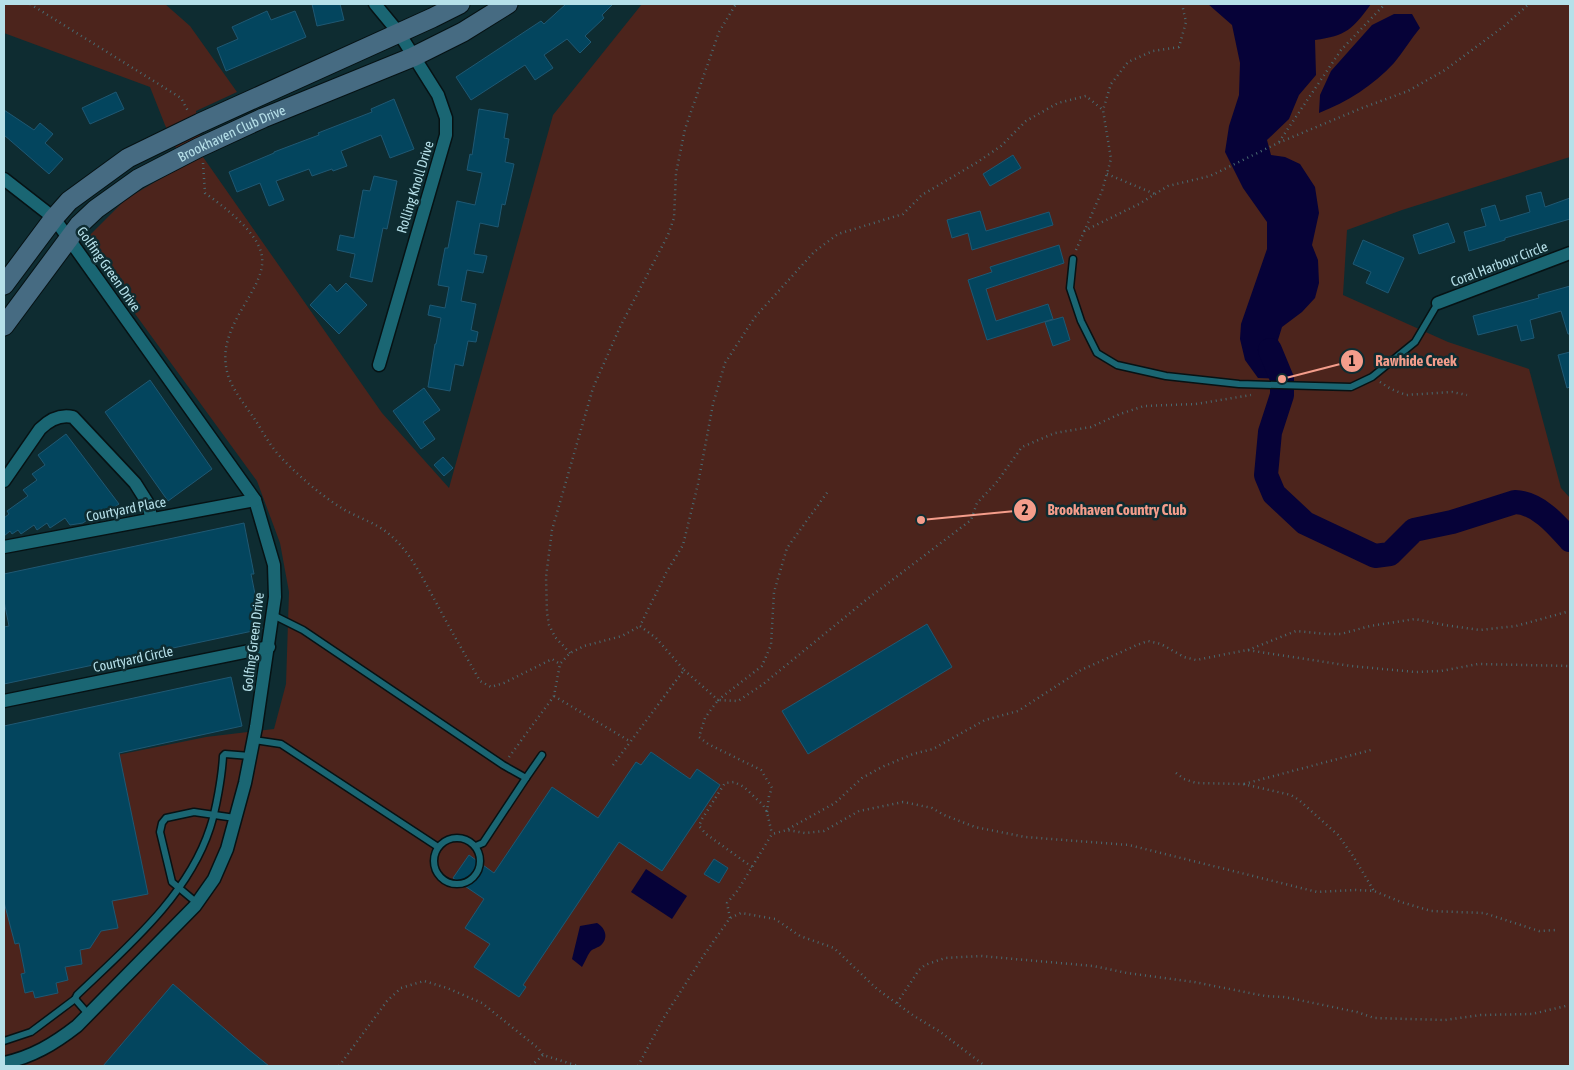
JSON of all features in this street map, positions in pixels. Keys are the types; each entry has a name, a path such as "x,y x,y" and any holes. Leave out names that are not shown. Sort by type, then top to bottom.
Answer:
{"main road":[{"name":"Brookhaven Club Drive","path":"4,286 54,218 69,202 128,158 460,4"},
{"name":"Brookhaven Club Drive","path":"4,326 79,226 96,209 138,179 202,146 263,118 413,57 463,32 508,4"}],"street":[{"name":"Rolling Knoll Drive","path":"374,4 399,33 438,95 446,118 446,135 379,365"},
{"name":"Golfing Green Drive","path":"4,179 54,218 70,238 254,500 274,565 275,597 254,740 228,849 218,872 197,903 77,1026 39,1052 4,1063"},
{"name":"Coral Harbour Circle","path":"1438,303 1570,253"},
{"path":"4,481 40,429 47,422 66,415 73,417 139,488 147,502 152,519"},
{"name":"Courtyard Place","path":"4,547 254,500"},
{"name":"Courtyard Circle","path":"4,701 269,647"}],"lane":[{"path":"1073,259 1070,288 1081,321 1097,353 1117,364 1166,376 1240,384 1351,387 1372,377 1415,342 1438,303"},
{"path":"273,615 303,630 503,765 526,778"},
{"path":"254,740 282,744 438,846"},
{"path":"4,1041 31,1032 75,999 157,914 179,888 206,839 211,827 223,756 226,754 250,756"},
{"path":"476,846 483,843 542,755"},
{"path":"197,903 172,882 160,832 162,823 166,818 194,812 235,818"},
{"path":"450,838 464,838 476,846 480,860 479,868 469,880 462,884 454,884 446,881 435,870 434,854 438,846 450,838"},
{"path":"75,999 89,1015"}],"path":[{"path":"30,4 180,98 198,124"},
{"path":"570,653 555,637 546,613 546,577 552,530 593,388 620,326 668,235 674,218 676,173 685,129 720,32 736,4"},
{"path":"1073,259 1102,191 1111,159 1103,110 1111,84 1128,62 1153,51 1178,46 1186,22 1182,4"},
{"path":"1278,143 1341,50 1385,4"},
{"path":"1084,230 1140,204 1168,186 1210,176 1278,143 1415,87 1445,70 1503,27 1529,4"},
{"path":"503,765 554,696 560,664 570,653 584,646 622,636 640,626 666,573 683,545 698,484 713,404 725,363 755,317 814,252 838,234 903,214 922,195 976,163 1001,146 1026,121 1058,103 1086,96 1103,110"},
{"path":"202,146 205,193 231,212 257,243 261,253 263,263 261,273 234,321 227,341 226,362 231,382 277,453 315,489 340,507 389,533 404,549 423,577 480,681 491,687 504,683 552,659 560,664"},
{"path":"1107,174 1155,194"},
{"path":"1372,377 1391,389 1406,395 1452,392 1467,395"},
{"path":"640,626 656,638 684,670 718,700 738,701 762,685 866,600 971,520 977,503 996,483 1022,447 1068,429 1078,430 1091,427 1144,406 1196,404 1221,400 1261,392 1269,385"},
{"path":"767,812 772,788 761,770 708,744 699,737 706,718 718,700 762,666 771,644 774,592 787,548 829,490"},
{"path":"730,918 728,903 772,834 787,830 835,803 862,778 913,754 934,749 985,720 1018,711 1081,670 1137,645 1148,642 1161,644 1184,657 1196,660 1248,650 1296,631 1341,634 1370,626 1415,619 1480,630 1516,626 1570,611"},
{"path":"1248,650 1351,666 1415,672 1478,664 1570,666"},
{"path":"613,765 684,670"},
{"path":"554,696 631,742"},
{"path":"1244,784 1371,750"},
{"path":"1176,773 1184,779 1196,783 1244,784 1291,795 1338,835 1374,891"},
{"path":"752,867 706,834 699,826 725,783 734,782 744,786 763,805 767,812 772,834"},
{"path":"787,830 805,833 824,831 859,812 903,802 932,808 974,827 1025,837 1129,845 1318,892 1374,891 1400,902 1432,911 1484,913 1539,931 1556,930"},
{"path":"638,1066 678,995 704,955 730,918 741,913 775,919 800,936 834,948 877,989 914,1016 939,1031 985,1066"},
{"path":"897,1003 919,970 925,965 945,958 981,956 1093,966 1127,973 1194,982 1265,996 1284,997 1357,1012 1374,1018 1445,1020 1481,1015 1532,1014 1570,1005"},
{"path":"339,1066 387,1001 401,988 424,981 448,988 482,1003 538,1048 543,1055 578,1066"},
{"path":"531,1066 543,1055"}],"shaded area":[{"path":"4,4 165,4 190,26 237,92 196,111 203,157 382,413 449,488 553,115 642,4 1570,4 1570,157 1402,210 1347,230 1343,295 1448,342 1529,369 1561,488 1570,498 1570,1066 4,1066 4,778 206,737 274,729 286,684 289,592 280,543 257,481 133,311 85,240 126,199 184,165 150,87 4,33"},
{"path":"1208,4 1371,4 1359,20 1348,30 1334,36 1315,40 1316,75 1299,95 1289,119 1267,140 1271,155 1285,157 1300,164 1315,187 1319,213 1312,245 1318,260 1319,283 1315,298 1302,312 1282,327 1278,340 1289,371 1286,379 1258,378 1245,360 1240,339 1241,324 1267,249 1267,222 1243,188 1225,152 1229,126 1239,95 1240,63 1232,25"},
{"path":"1394,14 1412,14 1420,28 1394,63 1378,79 1360,92 1340,104 1319,113 1320,95 1331,71 1372,25"},
{"path":"646,869 687,896 672,919 631,892"},
{"path":"597,923 603,928 605,940 600,946 590,952 582,967 572,959 580,926"}],"building":[{"path":"312,4 340,4 344,20 317,26"},
{"path":"566,4 613,4 602,15 604,18 585,36 591,42 580,53 567,39 544,55 553,68 535,80 525,65 471,100 456,77 541,21 544,24"},
{"path":"267,11 271,20 295,11 306,37 226,71 217,48 238,39 232,27"},
{"path":"116,92 124,109 90,124 82,108"},
{"path":"394,99 414,149 390,158 381,135 341,151 347,166 312,176 309,169 276,181 284,200 269,206 260,183 237,192 229,172 319,135 318,133 372,112 371,109"},
{"path":"479,109 508,114 504,138 509,139 505,162 514,164 505,205 502,204 498,227 480,223 474,254 487,256 483,273 467,270 461,301 476,304 471,330 478,332 476,342 468,341 463,366 455,364 450,391 428,387 441,318 428,315 430,305 445,308 449,287 438,285 445,248 448,248 457,201 475,205 482,173 467,170 470,154 472,155"},
{"path":"4,110 34,130 40,123 53,134 45,143 63,159 49,174 4,135"},
{"path":"1013,155 1021,168 990,186 983,174"},
{"path":"374,176 397,181 387,229 383,228 372,282 350,277 355,254 337,250 340,235 354,238 363,190 370,191"},
{"path":"1541,192 1545,207 1570,198 1570,219 1505,238 1505,240 1469,251 1464,232 1486,226 1481,209 1495,205 1500,221 1530,212 1526,196"},
{"path":"980,211 986,231 1049,212 1053,225 972,250 968,233 952,238 947,220"},
{"path":"1448,223 1455,242 1419,254 1413,235"},
{"path":"1363,240 1404,258 1388,293 1366,283 1371,272 1353,264"},
{"path":"1059,245 1064,263 986,289 996,321 1048,304 1053,319 987,340 968,280 992,272 990,267"},
{"path":"346,283 367,305 339,334 310,305 330,284 337,292"},
{"path":"1570,286 1570,334 1568,334 1561,311 1530,320 1534,338 1521,341 1517,325 1478,335 1473,316 1539,298 1538,295"},
{"path":"1063,317 1070,340 1053,346 1045,322"},
{"path":"1570,352 1570,387 1567,388 1558,355"},
{"path":"150,380 212,469 168,501 105,412"},
{"path":"424,388 440,410 423,422 435,439 421,449 393,411"},
{"path":"66,434 119,504 105,514 102,509 83,523 70,525 65,518 50,528 47,523 37,530 34,525 21,534 18,530 12,534 10,531 4,536 4,518 9,514 7,511 28,496 23,490 37,480 32,474 45,465 38,455"},
{"path":"443,457 453,468 444,476 434,465"},
{"path":"244,523 254,574 251,574 262,629 4,684 4,627 9,626 4,601 4,574"},
{"path":"927,624 952,667 808,754 782,711"},
{"path":"231,677 242,726 119,753 148,894 112,901 118,928 101,931 90,948 80,950 82,964 65,967 68,980 56,983 58,993 35,998 33,991 25,993 21,974 25,973 19,943 15,944 4,902 4,726"},
{"path":"651,752 690,779 697,769 720,785 662,871 619,842 523,985 526,987 519,997 474,967 490,944 465,928 484,899 453,878 469,855 494,873 552,787 598,818 636,762 641,765"},
{"path":"714,859 728,868 719,883 704,874"},
{"path":"173,984 248,1049 269,1066 103,1066"}],"waterway":[{"path":"1270,350 1282,379 1282,395 1270,432 1266,475 1274,494 1305,523 1375,556 1390,554 1414,530 1452,522 1515,502 1523,503 1539,510 1553,521 1570,540"}],"place":[{"name":"Rawhide Creek","path":"1282,379"},
{"name":"Brookhaven Country Club","path":"921,520"}]}
